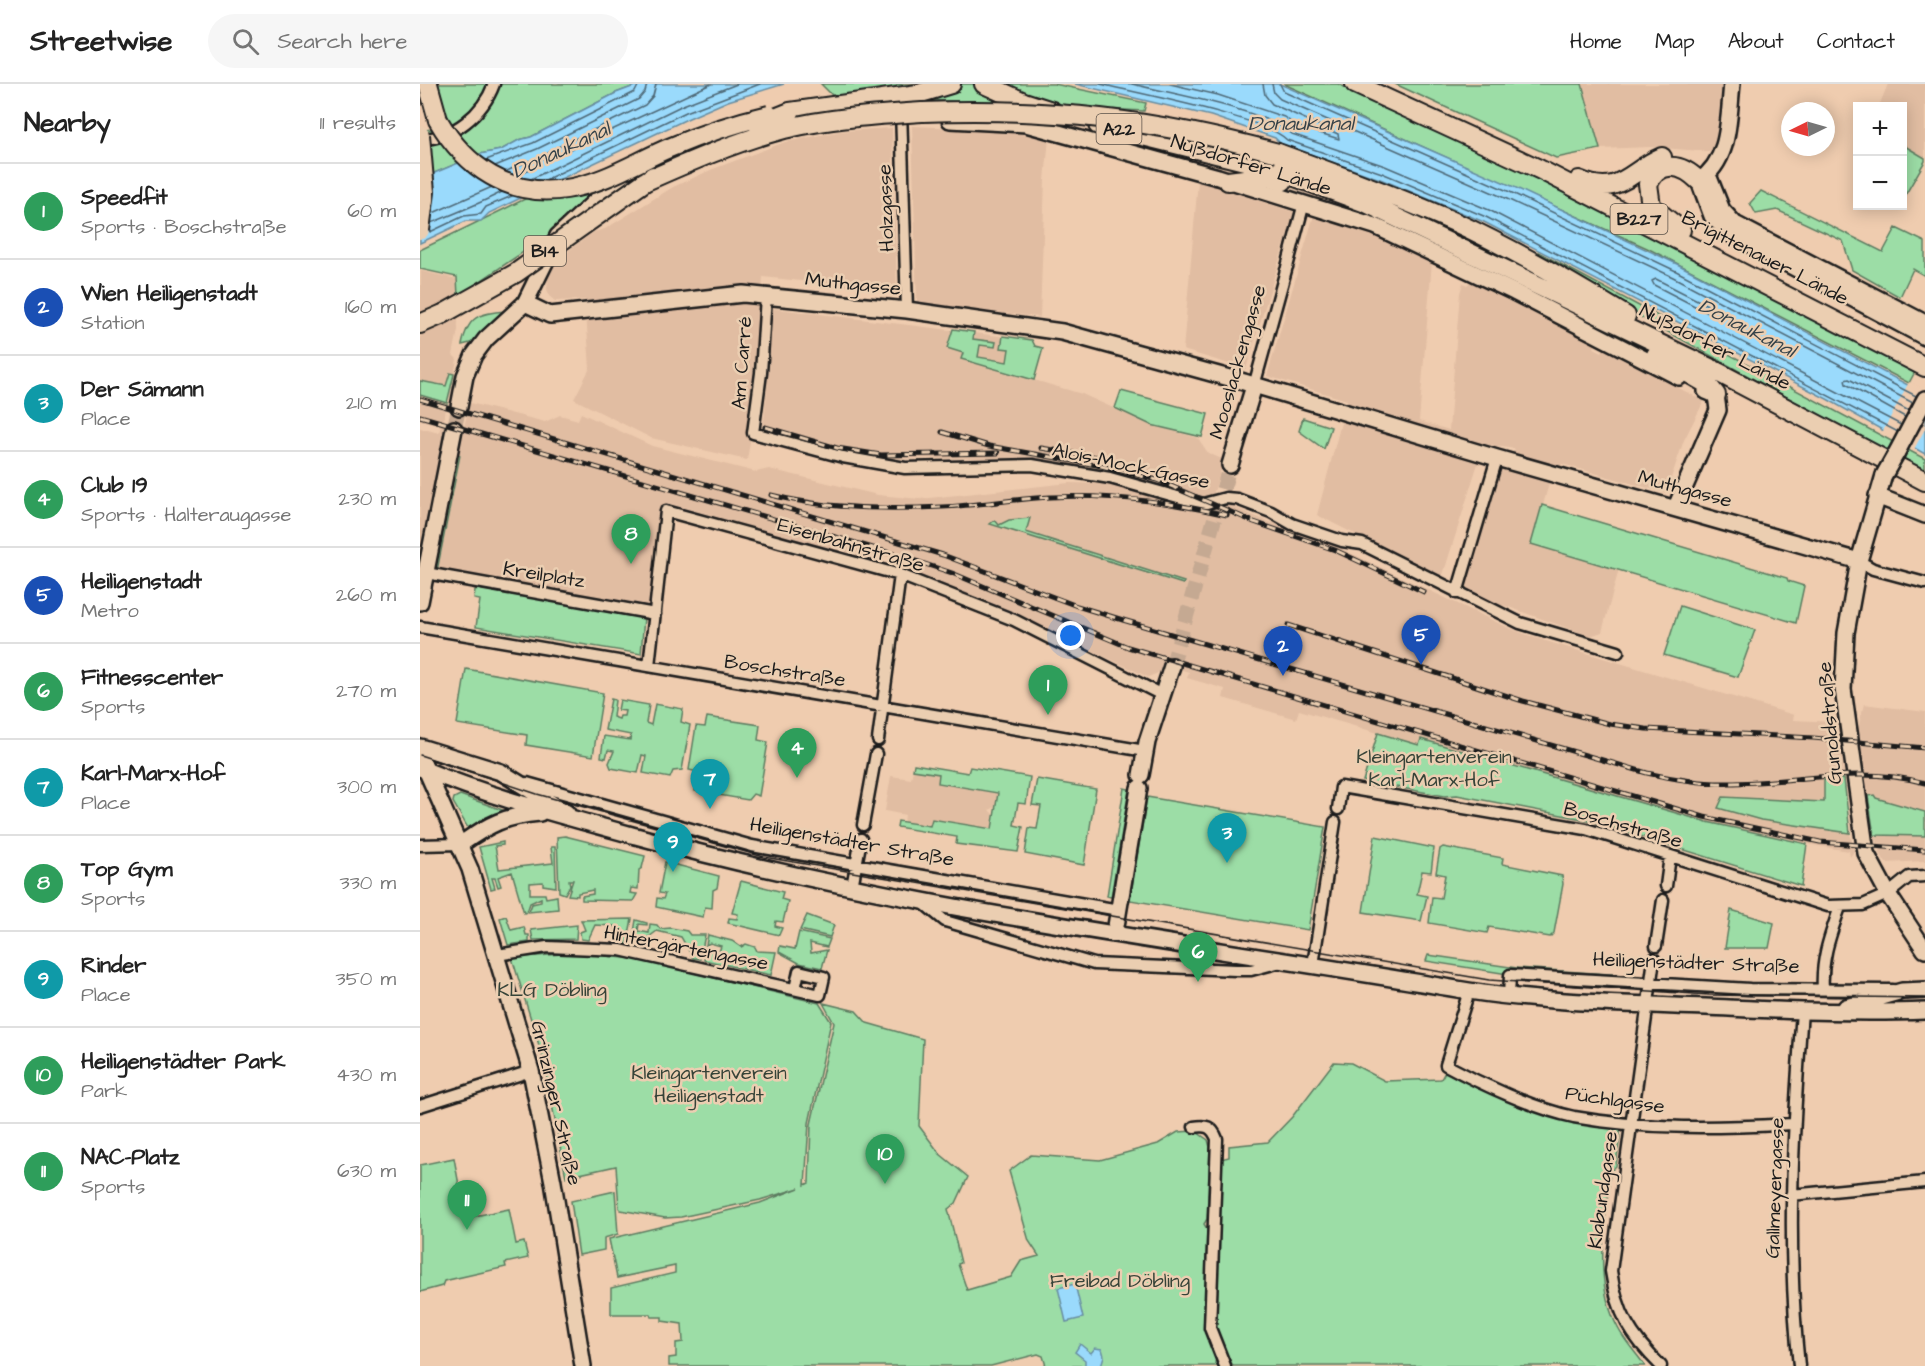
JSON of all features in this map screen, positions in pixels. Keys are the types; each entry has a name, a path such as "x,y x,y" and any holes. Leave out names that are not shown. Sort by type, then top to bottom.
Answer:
{"highway":[{"path":"428,84 438,120 459,151 486,174 519,187 553,190 567,189 600,179 718,129 771,114 790,112"},
{"name":"B14","path":"420,324 474,299 516,273 644,182 700,148 790,112 918,94 951,84"},
{"name":"Nußdorfer Lände","path":"984,84 1024,102 1076,119 1189,146 1322,186 1411,224 1710,368 1884,473 1925,481"},
{"name":"Brigittenauer Lände","path":"1355,84 1539,169 1739,269 1925,366"},
{"path":"644,182 752,138 838,119 946,111 1072,114 1182,129 1278,153 1384,192 1460,224 1576,286 1710,368"},
{"path":"420,137 425,192 420,230"},
{"path":"1539,169 1560,171 1592,185 1605,187 1618,184 1653,161 1670,156 1689,159 1699,164 1704,178"},
{"path":"1704,178 1681,167 1671,166 1660,169 1648,184 1647,196 1651,206 1680,229 1731,258 1739,269"},
{"path":"1228,181 1269,176 1411,224"},
{"path":"1527,280 1561,303 1707,384 1716,395"}],"street":[{"path":"420,137 436,138 460,127 488,100 494,84"},
{"path":"1704,178 1715,168 1722,154 1732,84"},
{"name":"Nußdorfer Lände","path":"525,303 538,278 545,257 558,236 604,193 675,159 730,137 797,118 841,111 900,106 938,119 1026,124 1304,203 1375,226 1514,292 1716,395"},
{"name":"Holzgasse","path":"900,106 907,310"},
{"name":"Brigittenauer Lände","path":"1704,178 1722,210 1735,224 1925,323"},
{"name":"Brigittenauer Lände","path":"1704,178 1712,216 1729,233 1925,337"},
{"name":"Mooslackengasse","path":"1230,465 1304,203"},
{"name":"Muthgasse","path":"525,303 550,315 742,294 907,310 1068,334 1497,458 1676,507 1925,583"},
{"name":"Am Carré","path":"753,433 761,373 766,296"},
{"path":"459,406 470,363 480,346 525,303"},
{"path":"1676,507 1716,417 1718,404 1716,395"},
{"name":"Gunoldstraße","path":"1925,399 1884,473 1877,496 1859,561 1846,633 1843,689 1866,853 1888,894 1925,950"},
{"path":"420,602 454,429"},
{"name":"Alois-Mock-Gasse","path":"753,433 843,457 904,468 1032,465 1110,478 1203,504 1226,498 1238,499 1271,512 1292,524 1342,541 1362,544 1457,594 1520,623 1618,652"},
{"path":"1457,594 1497,458"},
{"path":"1877,496 1925,516"},
{"name":"Eisenbahnstraße","path":"649,666 666,511 900,575 1014,620 1162,695"},
{"name":"Kreilplatz","path":"426,573 655,614"},
{"path":"878,740 900,575"},
{"name":"Boschstraße","path":"420,627 1145,751"},
{"path":"1115,932 1145,751 1172,666"},
{"name":"Heiligenstädter Straße","path":"420,747 501,772 579,820"},
{"path":"863,825 876,754"},
{"name":"Grinzinger Straße","path":"420,756 460,844 497,955 531,1071 553,1182 583,1366"},
{"name":"Heiligenstädter Straße","path":"424,769 487,794 547,813 721,860 920,900 1313,966 1509,997 1802,1011 1869,1013 1925,1011"},
{"name":"Heiligenstädter Straße","path":"513,780 753,846 1119,909"},
{"name":"Boschstraße","path":"1338,809 1341,787 1586,829 1812,903 1840,908 1863,905 1888,894 1909,877 1925,876"},
{"path":"420,845 460,844 490,823 511,816 547,813"},
{"path":"1313,966 1335,822"},
{"path":"852,887 861,839"},
{"path":"1666,886 1670,856"},
{"name":"Heiligenstädter Straße","path":"920,900 945,921 1094,964 1251,970 1284,961"},
{"path":"1656,946 1664,900"},
{"path":"1823,989 1821,966 1840,908"},
{"name":"Hintergärtengasse","path":"497,955 547,947 586,947 628,951 795,989"},
{"name":"Klabundgasse","path":"1654,959 1612,1247 1611,1271 1615,1298 1626,1326 1661,1366"},
{"name":"Heiligenstädter Straße","path":"1509,997 1510,975 1650,984 1925,990"},
{"name":"Püchlgasse","path":"1469,991 1446,1065 1514,1096 1572,1117 1631,1123 1678,1127 1794,1124"},
{"name":"Heiligenstädter Straße","path":"1826,1011 1902,991"},
{"name":"Gallmeyergasse","path":"1799,1366 1792,1301 1791,1196 1802,1011"},
{"path":"420,1106 531,1071"},
{"path":"1194,1127 1206,1125 1211,1128 1216,1139 1210,1328 1225,1366"},
{"path":"1791,1196 1925,1182"}],"shaded area":[{"path":"1582,84 1723,84 1714,152 1650,147 1600,149"},
{"path":"1888,84 1925,84 1925,158 1907,147 1907,102 1881,102"},
{"path":"912,126 983,129 1049,138 1045,180 1040,317 917,304"},
{"path":"892,128 897,291 763,277 753,424 747,460 651,438 574,399 590,368 585,300 555,301 549,296 547,289 549,265 594,232 605,229 673,187 713,169 785,142 841,131"},
{"path":"1198,181 1294,212 1246,369 1183,350"},
{"path":"1314,215 1350,225 1432,261 1419,421 1449,430 1460,293 1463,283 1467,285 1471,281 1596,342 1594,348 1602,352 1605,347 1609,352 1704,401 1684,440 1666,493 1562,464 1550,480 1532,544 1619,569 1602,632 1590,636 1503,605 1500,609 1465,590 1497,475 1515,449 1484,444 1442,578 1317,515 1347,400 1267,376"},
{"path":"421,271 457,279 458,330 453,355 457,359 450,397 420,387"},
{"path":"770,308 1032,340 1035,346 1043,348 1034,380 1082,394 1151,425 1198,438 1208,453 1224,460 1212,498 1264,520 1312,535 1509,628 1536,638 1794,715 1793,720 1836,722 1844,778 1824,780 1824,802 1718,808 1761,820 1850,833 1854,851 1850,857 1849,851 1770,838 1707,822 1421,739 1419,745 1299,710 1296,719 1223,698 1225,689 1187,678 1189,672 1163,664 1158,673 1148,677 1036,624 905,569 907,561 892,557 838,551 667,503 655,614 426,573 420,605 420,428 439,433 441,425 420,420 420,395 447,403 443,425 463,431 470,403 545,422 560,415 578,420 581,413 652,446 756,472 769,469 878,495 920,499 1069,483 1111,484 1221,510 1173,490 1092,468 1026,458 888,459 834,450 763,431"},
{"path":"1864,704 1925,712 1925,812 1876,798 1874,795 1868,796 1858,728"},
{"path":"913,770 939,774 938,783 999,793 996,807 989,810 994,815 992,829 933,819 931,826 904,822 905,815 885,811 891,776 911,779"},
{"path":"1874,835 1925,836 1925,861 1886,863 1880,854"}],"green space":[{"path":"434,84 490,84 453,136 498,84 640,84 616,93 501,150 480,154 420,179 420,131 437,128"},
{"path":"821,84 1054,84 1146,103 1144,111 832,95"},
{"path":"1284,84 1338,84 1569,192 1917,368 1909,383 1647,248"},
{"path":"1395,84 1582,84 1600,149 1556,158"},
{"path":"1907,147 1925,158 1907,192"},
{"path":"1761,191 1883,252 1896,228 1925,242 1925,276 1913,269 1900,297 1852,270 1843,241 1777,210 1756,214 1750,203"},
{"path":"585,193 593,205 458,296 457,277 420,269 420,250 527,198"},
{"path":"1538,252 1925,459 1925,473 1535,259"},
{"path":"506,311 474,342 462,345 471,322 476,318 489,313"},
{"path":"953,329 974,332 973,339 996,342 995,347 980,345 978,357 1007,362 1009,349 1001,348 1003,336 1032,340 1035,346 1043,348 1034,380 961,359 963,353 947,348"},
{"path":"450,373 454,374 447,403 420,395 420,381 446,386"},
{"path":"1121,391 1208,414 1202,437 1151,425 1115,408"},
{"path":"1303,418 1331,427 1324,449 1299,431"},
{"path":"455,452 460,455 437,571 433,564"},
{"path":"1542,505 1787,578 1788,581 1804,586 1796,623 1531,544"},
{"path":"1030,518 1026,532 1184,582 1183,584 990,524 995,520 999,525 1009,520"},
{"path":"475,590 644,617 641,654 476,627 480,600 474,599"},
{"path":"1680,606 1755,630 1738,677 1664,655"},
{"path":"466,669 603,693 593,756 526,745 527,735 457,724"},
{"path":"611,699 615,700 613,717 619,719 620,716 624,716 625,711 618,710 620,700 649,705 646,723 651,725 655,704 683,709 681,722 690,725 682,770 673,771 670,778 643,773 646,756 642,755 638,773 611,768 609,763 614,751 608,750 606,758 601,757 604,736 630,740 631,735 605,730"},
{"path":"707,717 760,725 758,740 768,742 759,796 753,794 748,800 695,791 698,772 689,770 696,726 705,727"},
{"name":"Kleingartenverein Karl-Marx-Hof","path":"1378,733 1419,745 1421,739 1707,822 1807,844 1801,886 1588,820 1457,795 1445,796 1363,781"},
{"path":"914,764 968,773 970,767 1030,777 1026,804 1018,803 1014,825 1023,827 1018,852 956,844 957,837 897,827 898,821 930,826 932,819 992,829 998,793 938,783 939,774 913,770"},
{"path":"1037,779 1096,789 1084,865 1025,854 1029,828 1037,829 1041,806 1032,805"},
{"path":"1844,779 1850,833 1761,820 1718,808 1723,797 1824,802 1824,780"},
{"path":"1124,788 1129,789 1111,897 1107,896"},
{"path":"460,795 506,812 468,828 453,802 454,798"},
{"path":"1874,795 1876,798 1925,812 1925,836 1874,835 1868,796"},
{"path":"1147,797 1325,827 1308,930 1130,900"},
{"path":"565,836 645,856 642,868 639,870 638,889 631,888 630,893 637,894 633,901 582,900 582,896 593,894 593,890 578,893 578,896 568,895 573,880 569,880 570,885 565,894 559,892 557,837"},
{"path":"1375,836 1434,848 1431,872 1422,871 1417,894 1427,896 1421,921 1363,912"},
{"path":"503,842 503,845 495,846 499,869 553,863 551,847 555,847 556,887 543,885 543,882 530,883 530,894 545,894 546,898 557,896 558,909 529,912 532,904 541,902 541,898 530,903 527,912 524,913 512,872 498,877 501,886 498,887 495,878 492,878 495,888 491,889 479,847"},
{"path":"1443,847 1503,858 1502,864 1562,876 1563,884 1554,933 1550,937 1489,927 1487,933 1429,923 1432,897 1441,898 1445,875 1436,873 1440,849"},
{"path":"665,862 719,876 717,888 713,890 712,908 705,907 703,917 656,907 657,898 663,899 665,894 659,893"},
{"path":"741,881 783,892 781,899 788,901 783,922 776,921 775,926 782,928 779,935 728,923 729,918 737,919 738,914 732,913"},
{"path":"1731,910 1774,923 1769,948 1725,948"},
{"path":"807,915 834,925 830,937 800,930"},
{"path":"506,916 511,930 524,927 526,935 529,935 529,942 508,945 500,918"},
{"path":"632,919 627,944 621,943 614,926 595,925 588,940 581,939 580,932 585,930 581,920"},
{"path":"636,920 647,923 647,925 639,924 638,931 649,933 650,924 657,925 660,929 671,928 687,931 690,935 705,935 700,959 693,958 681,937 657,931 638,945 632,945"},
{"path":"577,925 576,939 533,940 531,930"},
{"path":"799,932 830,939 827,947 810,943 811,953 827,950 822,968 799,963 779,952 780,946 795,949"},
{"path":"708,935 732,941 741,947 746,944 755,947 757,951 776,952 771,975 704,960 706,948 719,952 721,946 710,943 706,945"},
{"path":"574,953 635,959 819,1003 831,1022 809,1123 805,1185 809,1183 811,1124 834,1023 823,1003 856,1011 867,1023 923,1039 919,1126 940,1154 968,1177 956,1203 948,1209 961,1263 958,1264 967,1290 1011,1277 1021,1261 1039,1256 1029,1241 1009,1171 1031,1155 1100,1160 1158,1144 1178,1132 1195,1131 1208,1140 1210,1147 1207,1219 1204,1224 1207,1229 1204,1330 1219,1360 1215,1362 1218,1366 1046,1366 1043,1356 1038,1354 991,1366 669,1366 669,1358 676,1357 676,1343 683,1342 682,1324 662,1321 662,1317 651,1317 650,1314 611,1314 611,1288 675,1273 675,1266 617,1278 609,1239 760,1203 799,1188 760,1200 681,1217 665,1218 619,1208 616,1166 566,1177 543,1058 512,958"},
{"path":"1428,955 1517,968 1640,976 1643,980 1508,974 1426,961"},
{"path":"1334,1062 1351,1063 1385,1081 1441,1079 1445,1072 1507,1097 1621,1126 1616,1166 1610,1172 1604,1232 1605,1291 1618,1328 1645,1366 1233,1366 1213,1327 1221,1159 1229,1157 1229,1146 1268,1142 1292,1117"},
{"path":"454,1158 465,1218 509,1209 516,1244 524,1242 528,1258 505,1263 506,1267 444,1281 442,1286 420,1292 420,1165"},
{"path":"615,1191 618,1234 604,1238 604,1250 579,1255 571,1201"}],"water":[{"name":"Donaukanal","path":"640,84 784,84 728,101 689,118 489,213 481,221 466,221 420,243 420,179 480,154 501,150 616,93"},
{"name":"Donaukanal","path":"1075,84 1280,84 1512,186 1679,265 1925,394 1925,454 1827,399 1484,222 1380,179 1281,144 1275,138 1211,116"},
{"path":"1075,1284 1083,1318 1066,1322 1058,1288"},
{"path":"1080,1344 1091,1353 1095,1348 1102,1349 1104,1356 1101,1366 1085,1366 1085,1360 1075,1352"}],"pier":[{"path":"1909,382 1925,391 1925,429 1913,451 1882,433"}],"tunnel":[{"path":"454,429 459,407"},
{"path":"1172,666 1230,465"}],"tram line":[{"path":"420,755 537,794 764,857 1489,980 1709,995 1925,998"}],"railway":[{"path":"420,399 943,555 1077,606 1647,773 1688,781 1719,783 1852,775 1876,775 1925,783"},
{"path":"420,416 907,558 952,573 1128,647 1704,817 1820,842 1925,850"},
{"path":"765,427 837,448 881,455 998,453"},
{"path":"942,432 989,446 1097,465 1157,480 1254,522 1335,550 1424,592"},
{"path":"1041,448 1103,458"},
{"path":"771,495 834,506 899,508 956,506 1073,496 1162,503 1227,515"},
{"path":"1288,625 1523,701 1610,724 1646,729 1813,738 1925,748"}],"place":[{"name":"Top Gym","path":"631,564"},
{"name":"Heiligenstadt","path":"1421,665"},
{"name":"Wien Heiligenstadt","path":"1283,676"},
{"name":"Speedfit","path":"1048,715"},
{"name":"Club 19","path":"797,778"},
{"name":"Karl-Marx-Hof","path":"710,809"},
{"name":"Der Sämann","path":"1227,863"},
{"name":"Rinder","path":"673,872"},
{"name":"Fitnesscenter","path":"1198,982"},
{"name":"Heiligenstädter Park","path":"885,1184"},
{"name":"NAC-Platz","path":"467,1230"}],"park label":[{"name":"KLG Döbling","path":"552,990"},
{"name":"Kleingartenverein Heiligenstadt","path":"709,1084"},
{"name":"Freibad Döbling","path":"1120,1281"}]}
